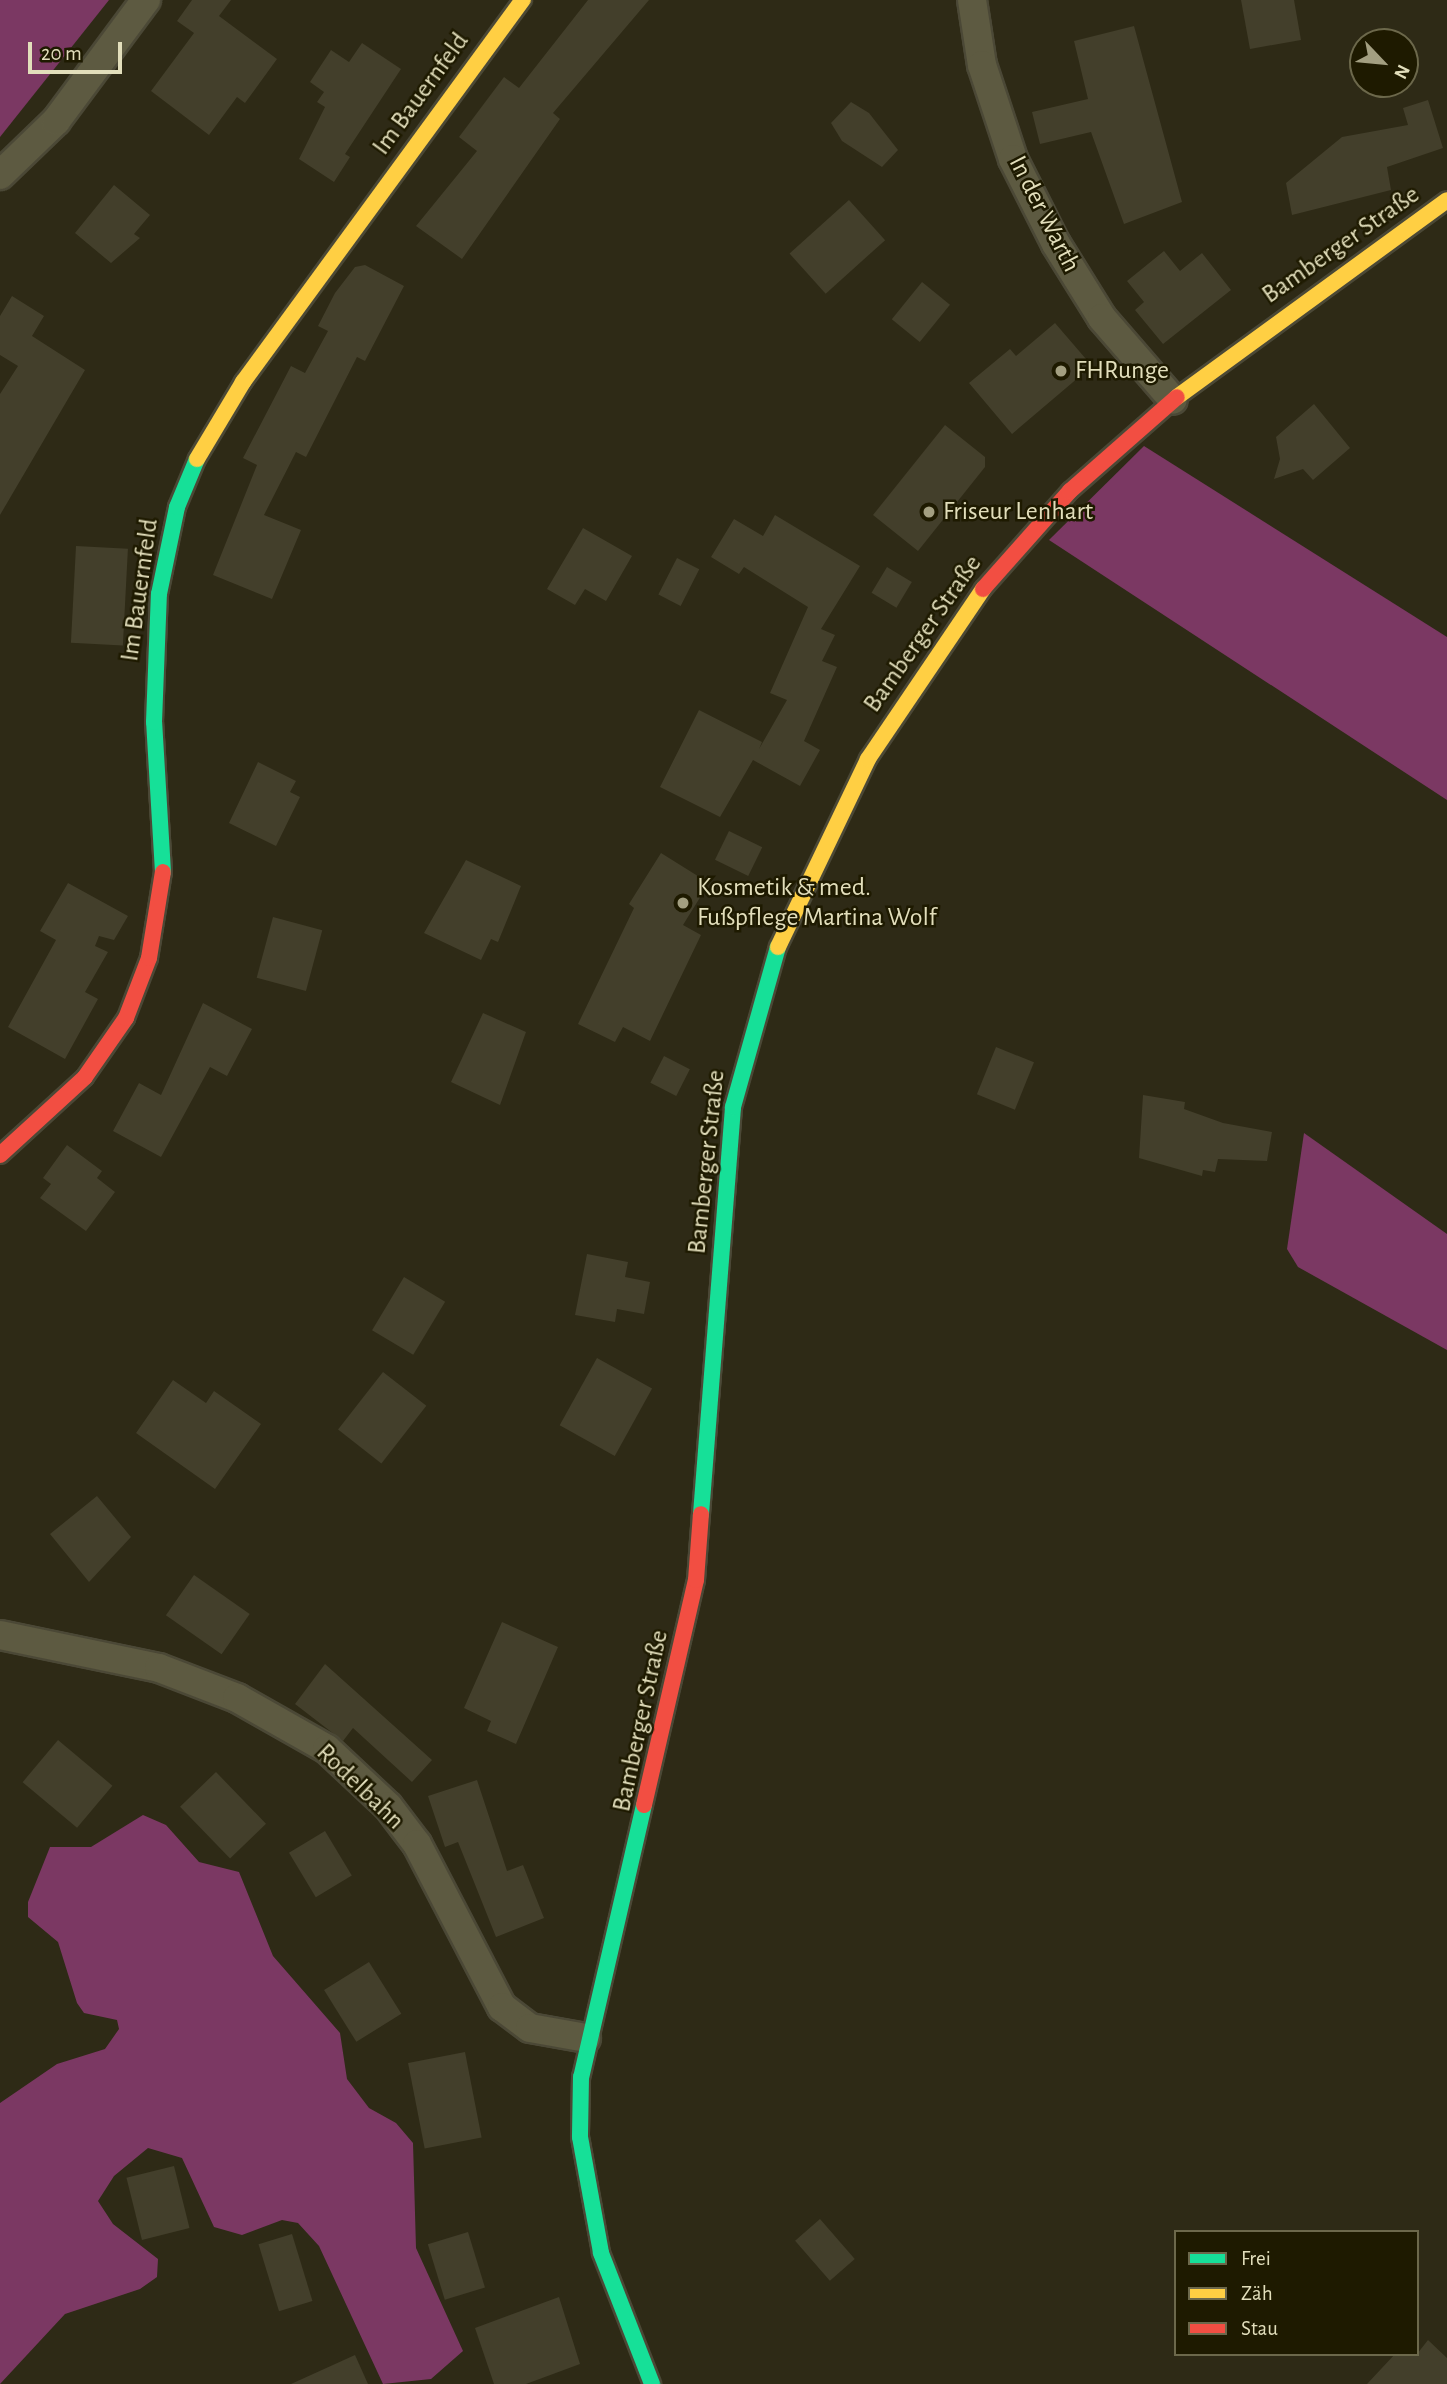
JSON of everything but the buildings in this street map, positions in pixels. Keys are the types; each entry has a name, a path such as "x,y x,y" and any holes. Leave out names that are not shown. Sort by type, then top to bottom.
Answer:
{"street":[{"path":"0,175 56,121 146,0"},
{"name":"Im Bauernfeld","path":"0,1154 85,1077 126,1018 149,958 163,878 153,699 159,594 177,507 198,457 243,382 523,0"},
{"name":"In der Warth","path":"972,0 982,65 1013,159 1056,244 1102,318 1173,400"},
{"name":"Bamberger Straße","path":"652,2384 601,2253 585,2174 578,2115 586,2038 649,1804 696,1580 733,1107 786,920 868,759 966,609 1070,491 1173,400 1447,200"},
{"name":"Rodelbahn","path":"0,1635 159,1668 237,1698 327,1749 388,1806 417,1844 502,2007 530,2028 586,2038"}],"shaded area":[{"path":"0,0 109,0 0,137"},
{"path":"1144,446 1447,637 1447,800 1049,540"},
{"path":"1304,1133 1447,1234 1447,1350 1298,1267 1287,1249"},
{"path":"143,1815 166,1825 199,1862 239,1872 273,1956 340,2033 347,2079 369,2108 396,2123 413,2143 416,2248 463,2351 431,2379 383,2384 319,2246 298,2223 282,2220 242,2235 214,2227 182,2158 148,2148 114,2176 98,2201 113,2224 158,2259 157,2277 140,2289 65,2314 0,2384 0,2103 57,2064 105,2049 119,2029 117,2020 84,2013 77,2003 58,1942 28,1917 28,1902 50,1847 91,1847"}],"traffic: fast":[{"path":"163,872 154,722 159,594 177,507 197,459"},
{"path":"701,1514 733,1107 778,947"},
{"path":"644,1805 581,2077 580,2137 601,2253 652,2384"}],"traffic: slow":[{"path":"197,459 243,382 523,0"},
{"path":"1177,397 1447,200"},
{"path":"778,947 868,759 983,589"}],"traffic: jam":[{"path":"983,589 1070,491 1177,397"},
{"path":"0,1155 85,1077 126,1018 149,958 163,872"},
{"path":"644,1805 696,1580 701,1514"}],"place":[{"name":"FHRunge","path":"1061,371"},
{"name":"Friseur Lenhart","path":"929,512"},
{"name":"Kosmetik & med. Fußpflege Martina Wolf","path":"683,903"}]}
